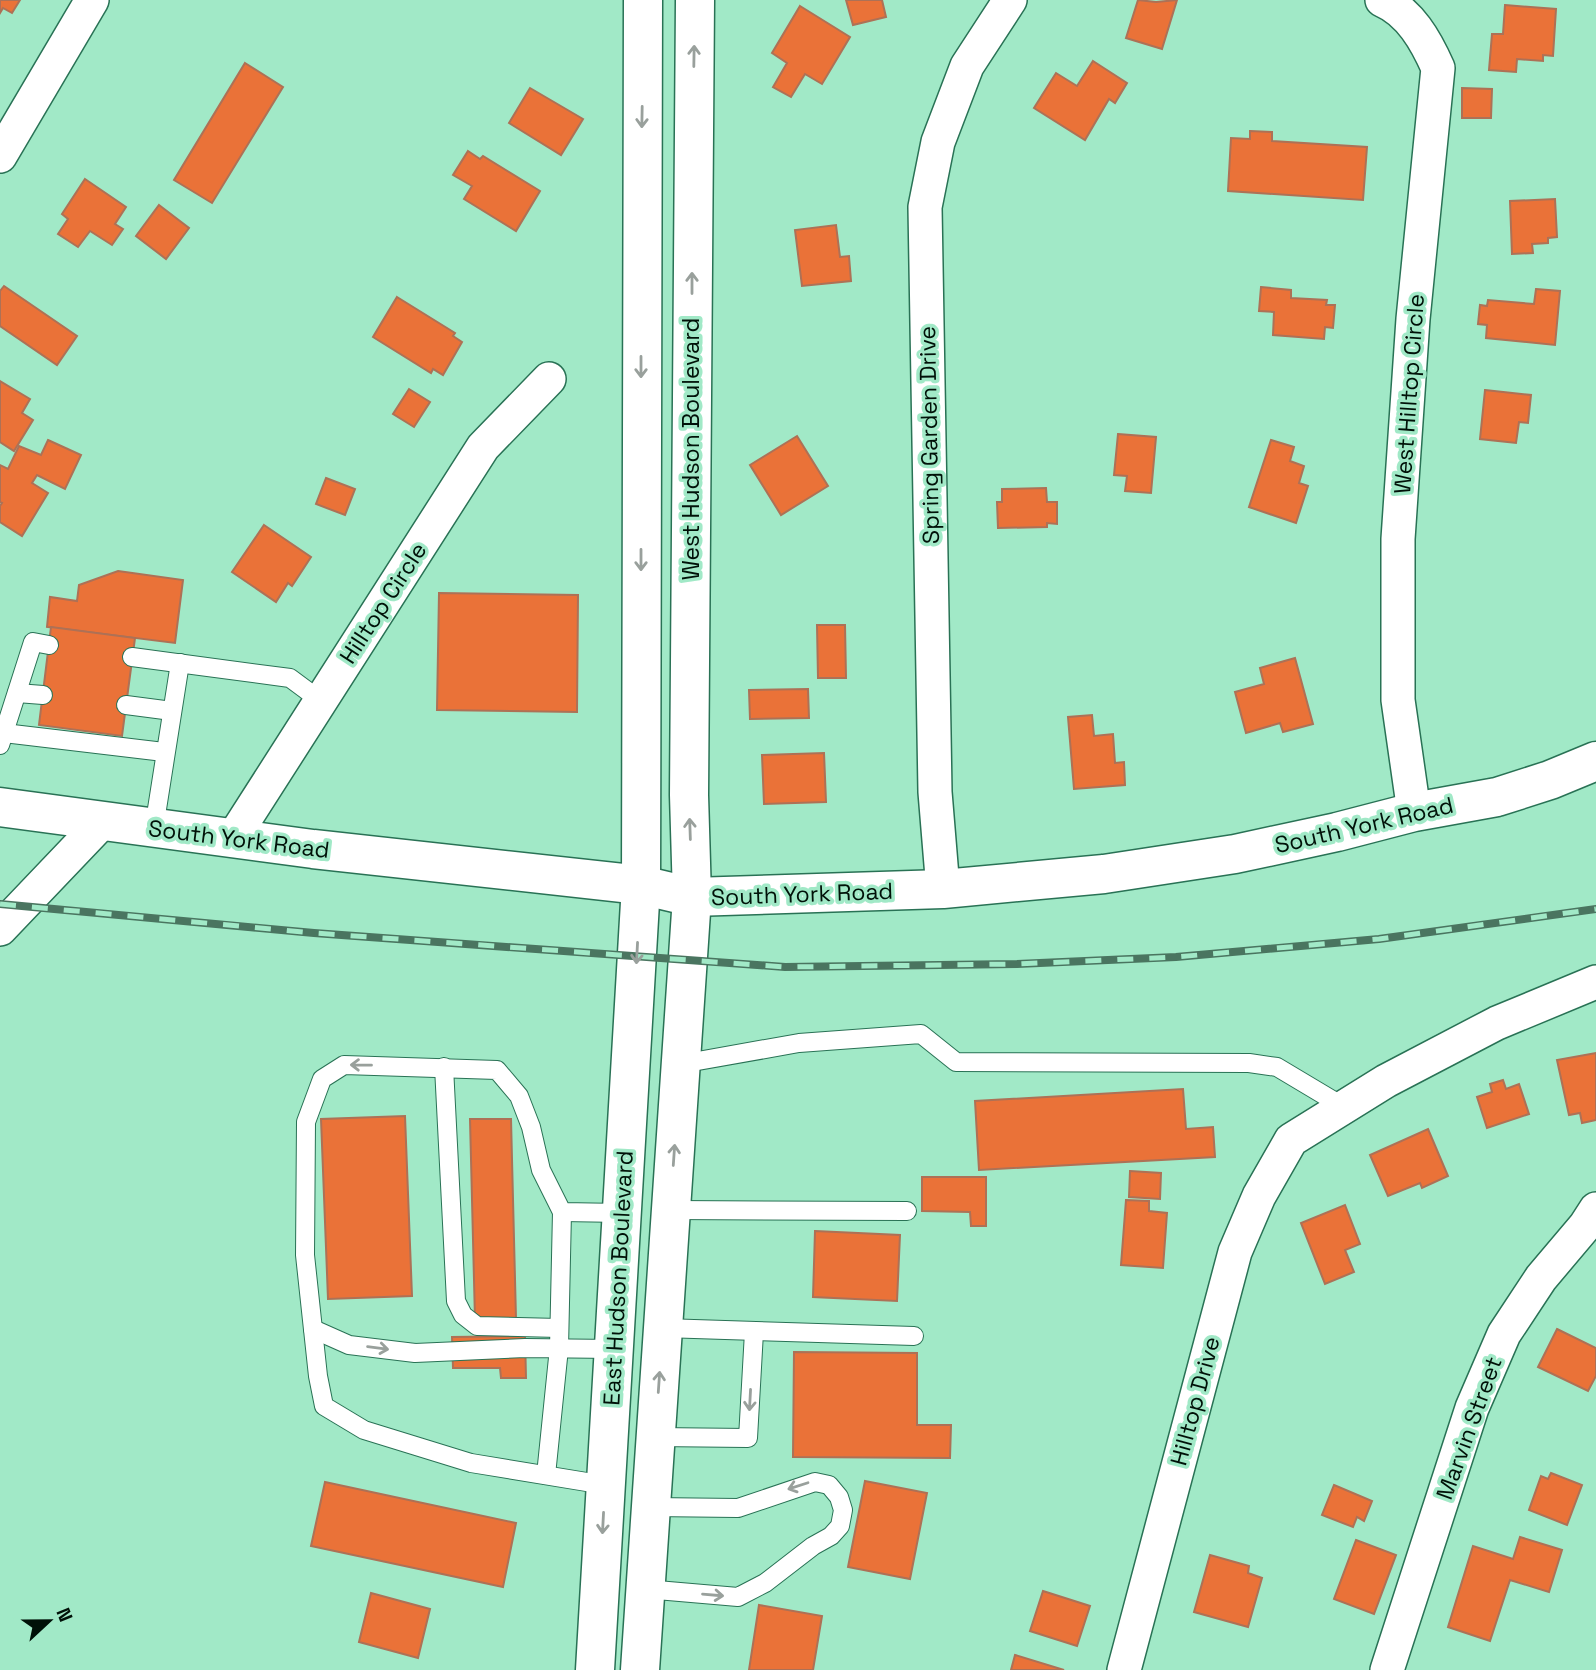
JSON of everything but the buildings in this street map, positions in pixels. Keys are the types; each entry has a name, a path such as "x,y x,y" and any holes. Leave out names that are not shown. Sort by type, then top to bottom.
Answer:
{"main road":[{"path":"640,885 643,0"},
{"name":"West Hudson Boulevard","path":"692,897 689,795 695,0"},
{"name":"South York Road","path":"0,807 233,838 640,885 692,897 943,889 1104,874 1235,854 1414,812 1497,797 1550,780 1596,761"},
{"name":"East Hudson Boulevard","path":"595,1670 640,885"},
{"name":"East Hudson Boulevard","path":"640,1670 692,897"}],"street":[{"path":"0,156 92,0"},
{"name":"Spring Garden Drive","path":"943,889 934,792 925,207 938,142 967,66 1010,0"},
{"name":"West Hilltop Circle","path":"1381,0 1390,4 1423,35 1438,68 1413,319 1398,539 1398,700 1414,812"},
{"name":"Hilltop Circle","path":"233,838 483,447 549,379"},
{"path":"0,929 103,821"},
{"path":"1344,1107 1386,1080 1497,1023 1596,982"},
{"name":"Hilltop Drive","path":"1124,1670 1235,1252 1259,1196 1291,1140 1344,1107"},
{"name":"Marvin Street","path":"1387,1670 1472,1408 1504,1334 1541,1278 1586,1226 1596,1209"}],"lane":[{"path":"49,645 33,642 2,739 164,752"},
{"path":"132,657 290,678 321,701"},
{"path":"154,828 180,663"},
{"path":"17,693 43,695"},
{"path":"126,705 172,710"},
{"path":"681,1064 799,1044 921,1034 956,1062 1249,1063 1277,1067 1344,1107"},
{"path":"546,1475 559,1348 562,1212 541,1170 531,1127 519,1096 497,1070 344,1065 322,1079 306,1122 305,1255 318,1376 324,1406 364,1430 471,1463 606,1485"},
{"path":"436,1067 456,1301 463,1315 477,1326 559,1328"},
{"path":"671,1210 907,1211"},
{"path":"562,1212 622,1213"},
{"path":"663,1328 914,1336"},
{"path":"313,1329 349,1345 415,1353 525,1348 614,1349"},
{"path":"656,1437 748,1438 754,1332"},
{"path":"645,1589 738,1597 752,1591 831,1536 840,1526 843,1510 839,1497 829,1485 815,1482 738,1508 651,1507"}],"railway":[{"path":"0,904 314,933 785,967 1017,964 1176,957 1379,939 1596,909"}]}
